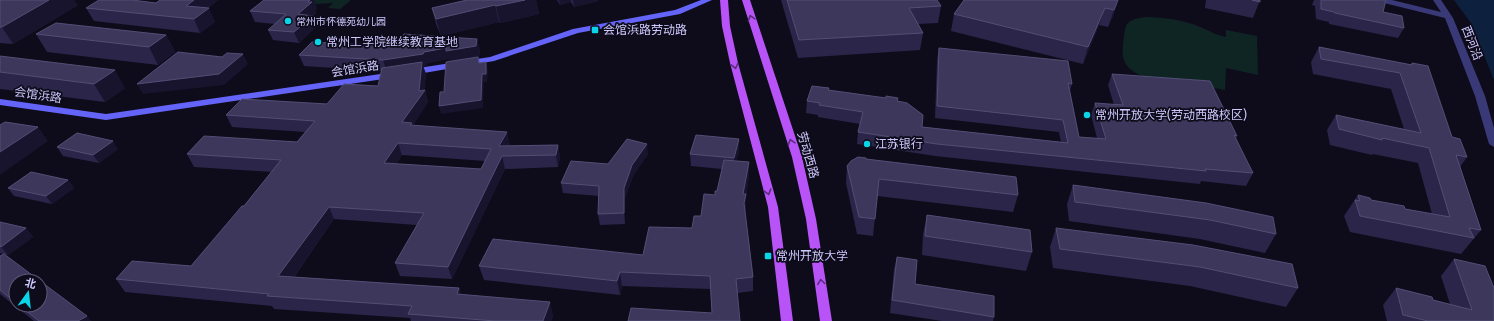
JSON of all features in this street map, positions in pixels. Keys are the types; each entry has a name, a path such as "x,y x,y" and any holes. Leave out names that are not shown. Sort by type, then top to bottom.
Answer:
{"main road":[{"path":"724,0 726,26 734,63 773,207 788,321"},
{"name":"劳动西路","path":"746,0 797,157 811,219 826,321"}],"street":[{"name":"会馆浜路","path":"0,102 106,117 263,95 491,60 576,31 677,12 708,0"},
{"path":"1383,0 1448,16"},
{"name":"西河沿","path":"1437,0 1448,16 1480,96 1494,144"}],"green space":[{"path":"303,0 351,0 340,9 328,8 333,3 314,4"},
{"path":"1150,17 1182,21 1226,37 1226,30 1257,36 1258,75 1226,68 1225,90 1161,82 1138,74 1129,68 1123,58 1125,30 1127,24 1132,20"}],"water":[{"path":"1454,0 1494,0 1494,80 1471,23"}],"building":[{"path":"0,0 49,0 0,27"},
{"path":"99,0 132,0 156,3 160,0 194,0 186,6 209,8 194,19 86,8"},
{"path":"264,0 310,0 308,2 312,2 298,14 313,16 294,32 268,30 286,14 250,11"},
{"path":"467,0 525,0 495,5 436,19 432,8"},
{"path":"787,0 937,0 941,6 909,8 923,33 799,40"},
{"path":"964,0 1118,0 1114,10 1105,8 1088,47 954,14"},
{"path":"1321,0 1386,0 1383,12 1402,16 1404,28 1321,9"},
{"path":"56,23 166,35 149,47 36,34"},
{"path":"404,34 477,39 476,46 446,51 446,48 424,52 423,54 383,60 299,55 312,42 393,46"},
{"path":"1319,47 1412,65 1412,63 1428,66 1452,137 1460,139 1467,157 1456,155 1481,230 1469,228 1474,238 1360,216 1355,200 1360,201 1358,195 1370,198 1371,200 1404,206 1405,209 1450,217 1429,148 1382,138 1382,140 1339,129 1336,115 1421,133 1400,73 1321,59"},
{"path":"939,48 1068,61 1072,84 1068,83 1079,137 1106,139 1095,103 1123,105 1112,74 1210,81 1253,173 1205,169 1206,171 937,144 858,132 863,112 819,105 820,103 807,101 812,86 829,88 828,90 886,98 886,96 898,98 897,101 907,103 923,115 922,127 1068,143 1063,120 937,106"},
{"path":"178,52 222,57 227,53 243,54 219,74 137,84"},
{"path":"0,56 115,70 94,84 0,72"},
{"path":"478,57 479,63 486,62 486,74 482,74 481,100 439,106 440,92 444,92 446,62"},
{"path":"422,62 419,91 425,90 402,122 412,123 410,125 507,132 499,146 558,145 556,155 502,156 448,267 395,263 424,213 329,207 278,276 459,288 457,294 550,302 543,321 495,321 408,314 412,306 267,296 269,294 116,279 132,261 191,266 242,206 244,206 281,160 187,154 204,136 297,142 315,121 226,115 242,99 327,104 344,84 378,86 382,68","holes":["398,143 491,149 481,169 384,163"]},
{"path":"5,122 38,127 0,152 0,125"},
{"path":"77,133 113,141 93,155 57,147"},
{"path":"696,135 739,139 734,158 690,154"},
{"path":"627,139 647,144 632,165 624,188 624,213 598,214 599,186 561,183 571,161 608,164"},
{"path":"858,157 1016,177 1018,195 879,179 875,219 859,217 847,166 851,161"},
{"path":"724,160 749,162 743,194 746,194 744,203 753,277 736,279 740,321 628,321 631,308 712,313 710,276 620,272 617,281 479,266 493,239 643,255 649,227 692,228 694,216 701,216 704,194 715,195 715,191 717,191"},
{"path":"31,172 68,180 46,196 8,188"},
{"path":"1073,185 1206,203 1273,217 1276,234 1210,220 1075,202"},
{"path":"927,215 1030,230 1032,252 925,236"},
{"path":"0,222 26,228 1,247"},
{"path":"1056,228 1193,245 1292,264 1298,288 1200,267 1060,249"},
{"path":"4,254 29,273 8,273 8,296 0,290 0,256"},
{"path":"897,257 917,260 915,284 994,296 994,317 892,300"},
{"path":"1454,259 1485,266 1494,288 1494,321 1428,321 1403,315 1396,288 1432,297 1433,300 1472,310"},
{"path":"48,287 87,316 78,321 39,321 29,313 48,313"}],"place":[{"name":"常州市怀德苑幼儿园","path":"288,21"},
{"name":"会馆浜路劳动路","path":"595,30"},
{"name":"常州工学院继续教育基地","path":"318,42"},
{"name":"常州开放大学(劳动西路校区)","path":"1087,115"},
{"name":"江苏银行","path":"867,144"},
{"name":"常州开放大学","path":"768,256"}]}
